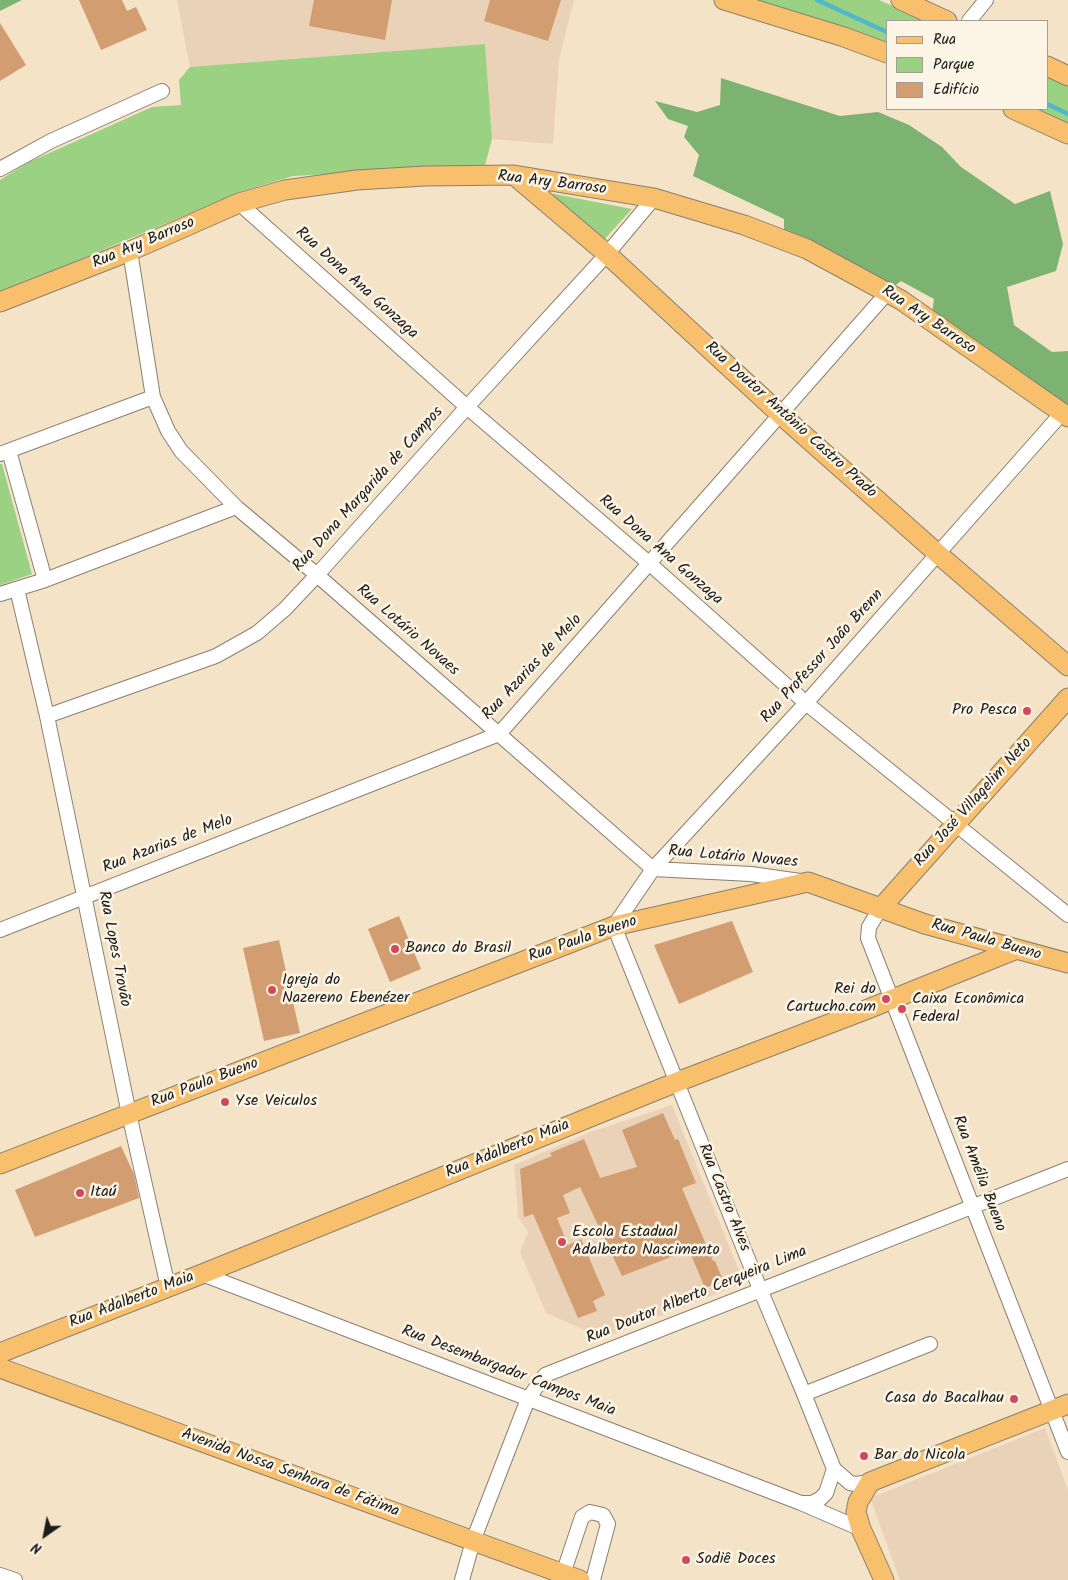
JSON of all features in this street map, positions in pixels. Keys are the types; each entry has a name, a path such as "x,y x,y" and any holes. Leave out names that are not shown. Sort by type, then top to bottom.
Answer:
{"main road":[{"path":"724,0 844,37 886,53"},
{"path":"901,0 945,20"},
{"path":"1048,66 1068,76"},
{"path":"1015,110 1068,134"},
{"name":"Rua Ary Barroso","path":"0,302 130,251 240,203 285,190 357,180 425,176 514,175 654,198 744,225 807,249 888,292 1065,415"},
{"name":"Rua Doutor Antônio Castro Prado","path":"514,175 607,254 780,414 1068,666"},
{"name":"Rua José Villagelim Neto","path":"880,909 1068,698"},
{"name":"Rua Paula Bueno","path":"0,1164 614,926 808,882 926,924 1017,949 1065,958"},
{"name":"Rua Adalberto Maia","path":"0,1353 202,1274 677,1082 891,1000 1017,949"},
{"name":"Avenida Nossa Senhora de Fátima","path":"0,1368 572,1577"},
{"path":"884,1580 861,1529 856,1512 863,1493 870,1482 1059,1407"}],"street":[{"path":"970,20 986,0"},
{"path":"0,169 51,141 162,91"},
{"name":"Rua Dona Margarida de Campos","path":"47,716 216,656 257,633 285,609 317,575 607,254 654,198"},
{"name":"Rua Dona Ana Gonzaga","path":"240,203 467,407 650,564 806,703 1068,915"},
{"name":"Rua Lotário Novaes","path":"130,251 153,397 168,431 181,451 236,507 317,575 653,868 751,874 808,882"},
{"name":"Rua Azarias de Melo","path":"0,930 499,734 888,292"},
{"path":"45,580 4,453 153,397"},
{"name":"Rua Professor João Brenn","path":"614,926 653,868 806,703 1065,415"},
{"path":"0,594 45,580 236,507"},
{"name":"Rua Lopes Trovão","path":"17,589 47,716 129,1114 168,1287"},
{"name":"Rua Amélia Bueno","path":"880,909 869,927 868,938 972,1206 1059,1407 1068,1452"},
{"name":"Rua Castro Alves","path":"614,926 834,1469"},
{"name":"Rua Doutor Alberto Cerqueira Lima","path":"462,1580 473,1541 528,1399 545,1375 1068,1169"},
{"name":"Rua Desembargador Campos Maia","path":"202,1274 801,1502"},
{"path":"804,1394 930,1344"},
{"path":"801,1502 812,1503 826,1493 834,1469 850,1483 870,1482"},
{"path":"801,1502 861,1529"},
{"path":"572,1577 582,1517 590,1512 603,1515 608,1524 593,1580"},
{"path":"0,1575 15,1580"}],"shaded area":[{"path":"177,0 574,0 559,59 553,144 492,139 485,44 190,67"},
{"path":"672,1105 744,1283 603,1338 546,1313 520,1252 528,1232 518,1217 514,1165 588,1133"},
{"path":"1045,1428 1068,1490 1068,1580 900,1580 870,1498"}],"green space":[{"path":"0,0 22,0 0,11"},
{"path":"758,0 879,0 924,20 886,20 886,43"},
{"path":"485,44 492,139 485,165 293,176 240,192 0,292 0,180 27,163 152,107 181,105 179,80 190,67"},
{"path":"1048,75 1068,84 1068,126 1033,110 1048,110"},
{"path":"721,78 840,116 878,112 909,125 942,147 961,167 1015,204 1050,191 1063,244 1056,271 1007,287 1014,325 1052,352 1068,351 1068,417 932,314 934,299 901,281 887,292 784,231 784,219 693,176 699,155 684,137 688,126 668,119 655,101 697,112 720,105"},
{"path":"549,193 632,209 602,242"},
{"path":"0,464 2,464 32,574 0,585"}],"building":[{"path":"79,0 122,0 127,11 136,7 147,30 101,50"},
{"path":"314,0 392,0 385,40 309,26"},
{"path":"490,0 561,0 548,41 484,21"},
{"path":"0,23 26,65 0,81"},
{"name":"Banco do Brasil","path":"399,916 421,969 390,982 368,929"},
{"path":"732,921 753,972 679,1004 654,945"},
{"name":"Igreja do Nazereno Ebenézer","path":"279,940 300,1033 264,1041 243,948"},
{"path":"663,1113 675,1140 678,1139 696,1183 682,1188 723,1280 705,1288 689,1250 622,1276 580,1187 563,1195 570,1213 557,1218 568,1245 581,1239 605,1295 593,1301 597,1311 578,1318 533,1214 524,1217 520,1169 552,1156 550,1153 584,1139 600,1178 637,1167 622,1130"},
{"name":"Itaú","path":"121,1146 134,1174 139,1198 35,1237 15,1190"}],"waterway":[{"path":"817,0 886,32"},
{"path":"1048,104 1068,114"}],"place":[{"name":"Pro Pesca","path":"1027,711"},
{"name":"Banco do Brasil","path":"395,949"},
{"name":"Igreja do Nazereno Ebenézer","path":"272,990"},
{"name":"Rei do Cartucho.com","path":"886,999"},
{"name":"Caixa Econômica Federal","path":"902,1009"},
{"name":"Yse Veiculos","path":"225,1102"},
{"name":"Itaú","path":"80,1193"},
{"name":"Escola Estadual Adalberto Nascimento","path":"562,1242"},
{"name":"Casa do Bacalhau","path":"1014,1399"},
{"name":"Bar do Nicola","path":"864,1456"},
{"name":"Sodiê Doces","path":"686,1560"}]}
